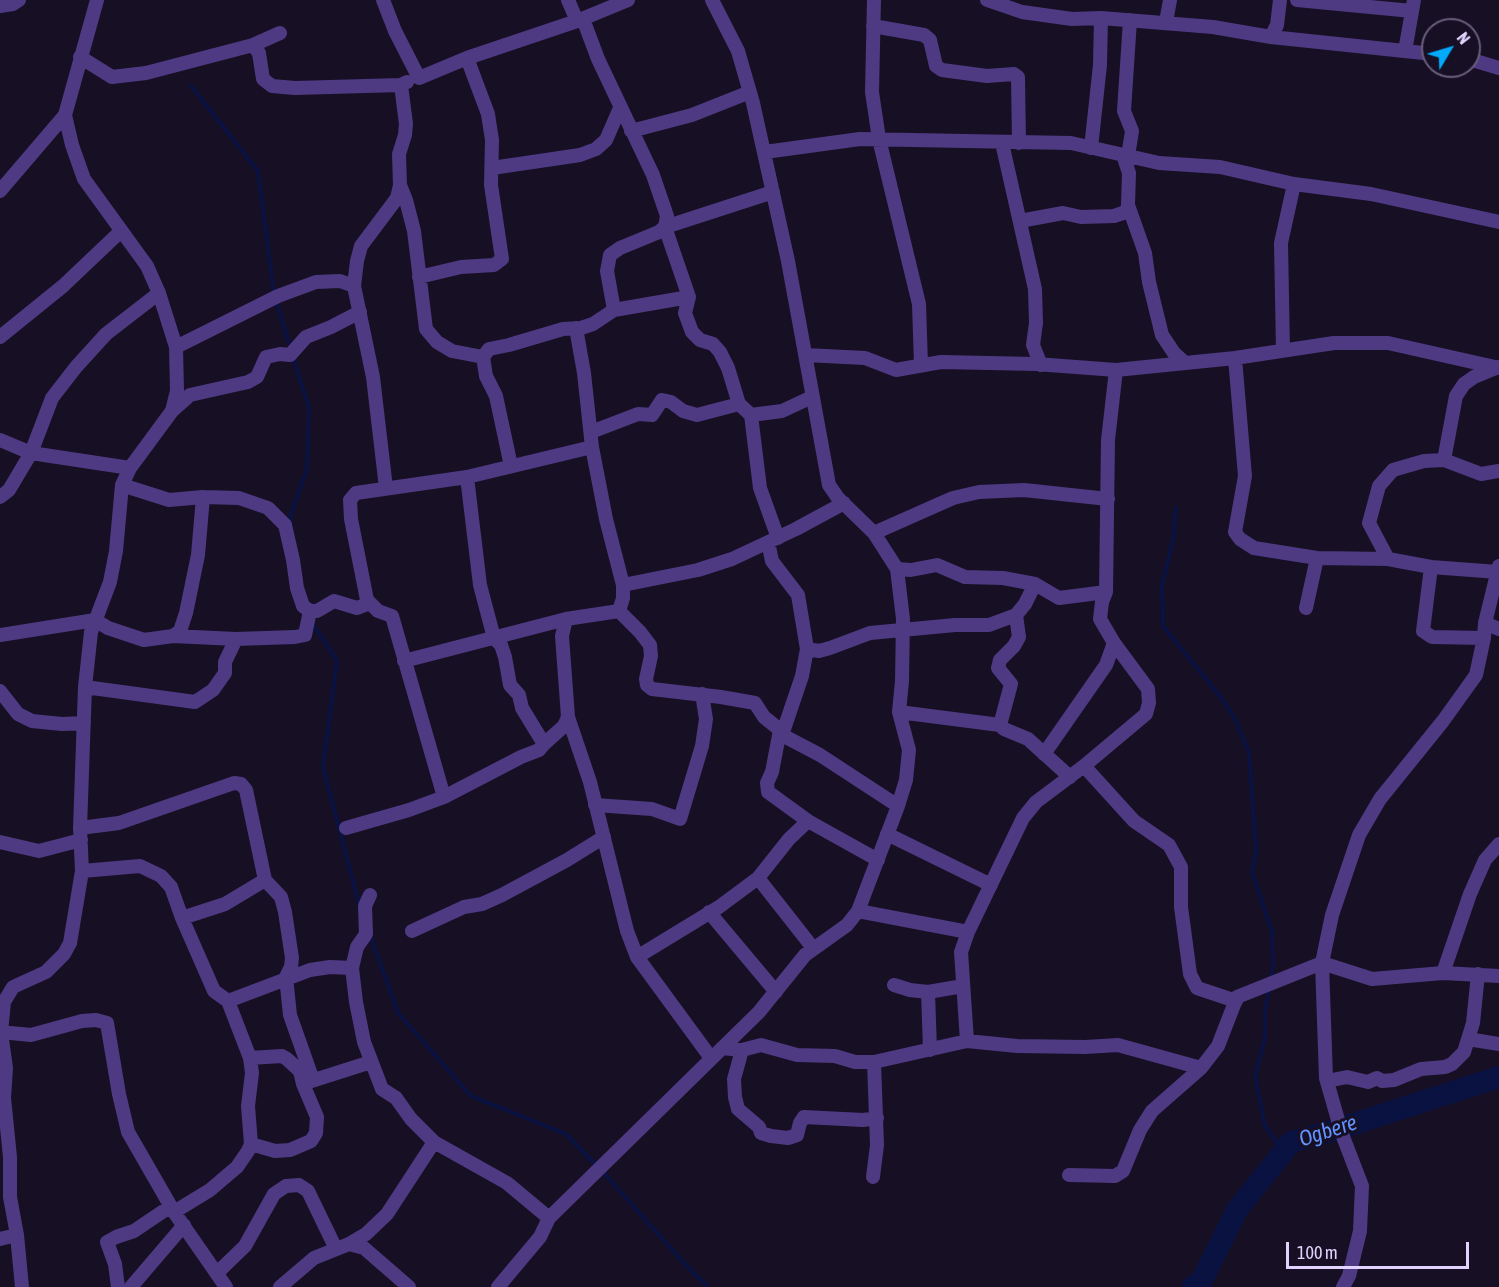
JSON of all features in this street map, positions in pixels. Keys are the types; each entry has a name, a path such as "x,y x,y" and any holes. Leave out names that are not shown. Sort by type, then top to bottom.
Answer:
{"street":[{"path":"0,6 13,4 19,0"},
{"path":"0,191 65,115 97,0"},
{"path":"383,0 395,31 419,78"},
{"path":"568,0 580,20 653,175 667,216 665,227 688,297 685,313 692,332 700,340 713,344 720,352 728,368 739,404 751,415 760,488 773,540 772,561 798,595 807,649 802,676 781,733 772,772 767,783 768,792 808,821 878,860"},
{"path":"253,45 259,54 262,79 272,86 295,88 400,85 466,58 580,20 628,0"},
{"path":"498,1287 540,1237 549,1218 759,1012 805,954 846,925 858,912 906,780 909,750 899,712 903,629 897,569 874,533 829,485 788,261 765,152 738,51 712,0"},
{"path":"874,0 872,92 879,139 918,304 921,365"},
{"path":"987,0 1022,12 1072,19 1101,18 1166,22 1271,37 1421,53"},
{"path":"1166,22 1170,0"},
{"path":"1271,37 1277,25 1280,0"},
{"path":"1297,0 1413,5 1405,51"},
{"path":"1091,148 1100,64 1101,18"},
{"path":"1130,20 1124,111 1132,131 1126,156 1129,173 1129,208 1145,253 1149,282 1162,335 1174,353 1185,363"},
{"path":"873,26 924,35 930,40 936,66 942,70 987,76 1014,74 1018,77 1019,143"},
{"path":"80,57 112,77 146,73 253,45 280,33"},
{"path":"419,277 461,267 494,265 502,259 491,185 492,140 488,114 466,58"},
{"path":"1481,63 1499,68"},
{"path":"386,488 374,377 354,286 360,246 397,198 400,185 399,154 406,124 400,85"},
{"path":"631,131 692,115 750,92"},
{"path":"492,168 580,155 596,149 606,140 620,108"},
{"path":"65,115 72,145 84,179 147,266 159,293 177,347 177,391 172,411"},
{"path":"765,152 860,139 1071,143 1159,163 1220,167 1294,184 1371,194 1499,222"},
{"path":"1002,143 1035,289 1036,323 1033,345 1041,365"},
{"path":"1283,351 1281,243 1294,184"},
{"path":"400,185 414,231 426,329 437,342 452,351 483,357"},
{"path":"614,310 607,271 610,255 665,227 773,192"},
{"path":"1020,221 1063,213 1081,217 1114,216 1129,208"},
{"path":"0,337 63,286 121,231"},
{"path":"177,347 278,296 316,282 340,281 354,286"},
{"path":"0,497 9,490 31,453 52,398 76,367 106,334 159,293"},
{"path":"511,466 496,396 486,376 483,357 489,349 562,329 593,324 614,310 688,297"},
{"path":"22,1287 18,1235 5,1162 2,1098 6,1068 0,1032 5,988 13,987 46,972 64,954 70,943 82,871 80,834 84,723 91,632 110,582 116,551 122,485 130,468 172,411 190,395 248,382 258,376 266,357 280,354 290,355 306,337 360,312"},
{"path":"576,328 584,373 592,447 606,519 623,585 623,598 619,611"},
{"path":"805,355 865,358 896,370 941,362 1116,370 1235,358 1334,343 1388,343 1499,368"},
{"path":"1235,358 1245,476 1235,532 1240,539 1254,548 1317,558 1388,559 1431,567 1498,569 1476,675 1443,721 1380,799 1359,835 1332,915 1322,963 1327,1081 1336,1118 1362,1186 1360,1231 1349,1276 1343,1287"},
{"path":"1444,460 1456,396 1464,384 1474,377 1499,368"},
{"path":"967,1041 961,952 968,932 1023,818 1036,802 1084,766 1146,714 1149,703 1148,689 1114,643 1100,619 1106,592 1108,440 1116,370"},
{"path":"751,415 782,411 812,397"},
{"path":"591,432 638,414 652,415 662,400 672,402 683,411 697,416 739,404"},
{"path":"0,440 31,453 130,468"},
{"path":"444,797 392,616 378,611 367,600 351,519 350,500 356,493 467,477 592,447"},
{"path":"1388,559 1369,524 1379,486 1393,470 1424,461 1444,460 1481,474 1499,471"},
{"path":"467,477 480,585 494,638 501,645 510,685 519,695 522,708 544,744"},
{"path":"122,485 168,500 202,497 239,498 268,508 285,525 297,588 303,606 310,611 334,601 357,608 370,603"},
{"path":"874,533 952,498 979,492 1024,490 1108,500"},
{"path":"173,636 180,631 186,612 198,555 202,497"},
{"path":"623,585 698,570 732,559 844,503"},
{"path":"1306,608 1317,558"},
{"path":"897,569 911,570 937,565 965,577 1003,578 1035,584 1059,598 1106,592"},
{"path":"1431,567 1423,631 1432,637 1484,638"},
{"path":"807,649 819,651 870,633 989,625 1016,615 1025,604 1035,584"},
{"path":"0,635 95,620 108,628 144,640 173,636 236,639 295,638 305,635 310,611"},
{"path":"404,661 567,619 619,611"},
{"path":"619,611 650,645 647,685 652,689 747,700 755,703 764,717 781,733 820,755 898,806"},
{"path":"1000,725 1011,684 998,668 1000,660 1014,646 1019,637 1016,615"},
{"path":"567,619 562,636 568,717 590,782 627,931 637,957 711,1058"},
{"path":"1485,623 1499,629"},
{"path":"86,687 195,702 213,690 225,673 225,662 236,639"},
{"path":"1044,754 1106,664 1114,643"},
{"path":"0,692 18,714 32,721 62,724 84,723"},
{"path":"595,805 652,809 680,819 702,746 706,719 702,694"},
{"path":"899,712 1000,725 1028,739 1070,777"},
{"path":"346,828 409,810 444,797 539,750 564,726 568,717"},
{"path":"1084,766 1134,821 1169,846 1181,867 1181,907 1190,975 1197,988 1236,1001"},
{"path":"0,842 39,851 80,834 119,823 234,783 241,784 246,790 265,880 281,897 285,912 292,958 286,977 290,1015 316,1117 316,1133 311,1141 290,1150 275,1151 251,1144"},
{"path":"637,957 758,879 789,840 808,821"},
{"path":"887,834 991,885"},
{"path":"412,931 464,907 482,904 502,895 567,861 604,837"},
{"path":"1443,973 1470,894 1485,860 1499,844"},
{"path":"82,871 140,866 161,876 171,887 214,991 228,1001 249,1058 252,1073 248,1106 251,1144 237,1167 210,1190 134,1231 107,1242 115,1264 118,1287"},
{"path":"758,879 813,948"},
{"path":"182,918 225,904 265,880"},
{"path":"370,895 365,906 366,934 357,947 352,968 364,1042 382,1089 396,1098 411,1119 434,1142 507,1183 549,1218"},
{"path":"710,912 776,992"},
{"path":"858,912 968,932"},
{"path":"1070,1174 1115,1176 1123,1171 1140,1130 1152,1111 1201,1068 1218,1046 1238,997 1259,987 1322,963 1372,979 1443,973 1499,976"},
{"path":"228,1001 286,977 310,970 330,967 352,968"},
{"path":"1327,1081 1347,1077 1368,1082 1377,1078 1382,1081 1394,1080 1421,1069 1445,1067 1452,1064 1464,1052 1473,1023 1478,975"},
{"path":"894,985 928,992 963,986"},
{"path":"928,992 930,1050"},
{"path":"0,1032 31,1035 82,1021 96,1020 107,1023 128,1132 173,1209 226,1287"},
{"path":"1468,1039 1499,1044"},
{"path":"722,1047 742,1050 761,1045 797,1055 835,1056 855,1062 874,1062 967,1041 1017,1046 1118,1045 1201,1068"},
{"path":"742,1050 734,1079 735,1097 738,1109 759,1127 761,1132 771,1136 797,1135 804,1117 863,1120 877,1118"},
{"path":"249,1058 282,1056 300,1071 308,1082"},
{"path":"308,1082 371,1062"},
{"path":"873,1177 877,1145 874,1062"},
{"path":"280,1287 314,1258 343,1247 366,1234 387,1214 434,1142"},
{"path":"217,1273 245,1246 274,1194 286,1186 299,1185 308,1191 343,1247"},
{"path":"131,1287 184,1225"},
{"path":"0,1239 18,1235"},
{"path":"343,1247 364,1248 409,1287"}],"waterway":[{"path":"191,86 258,171 274,294 291,350"},
{"path":"291,527 290,517 307,469 309,408 293,357"},
{"path":"1176,508 1173,540 1162,585 1163,626 1223,700 1234,717 1249,752 1256,850 1252,872 1272,931 1271,978"},
{"path":"312,623 337,660 323,767 360,908"},
{"path":"370,935 398,1013 471,1096 566,1134 597,1166"},
{"path":"1269,989 1265,1010 1265,1038 1255,1076 1265,1126 1279,1145 1291,1142"},
{"name":"Ogbere","path":"1193,1287 1202,1280 1237,1210 1291,1142 1499,1077"},
{"path":"602,1171 708,1287"}]}
